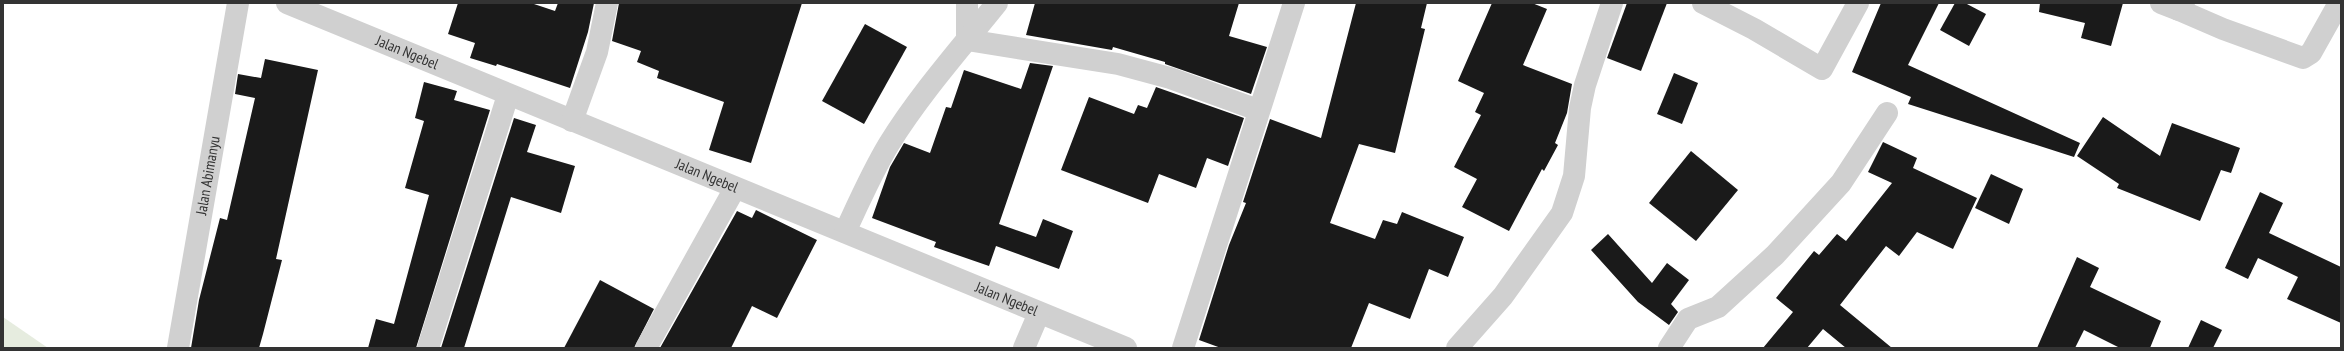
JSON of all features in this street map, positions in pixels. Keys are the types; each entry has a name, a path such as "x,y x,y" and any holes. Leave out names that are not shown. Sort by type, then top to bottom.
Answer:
{"street":[{"name":"Jalan Abimanyu","path":"178,348 238,3"},
{"name":"Jalan Ngebel","path":"288,3 508,95 1126,348"},
{"path":"572,121 597,52 607,3"},
{"path":"967,3 967,40"},
{"path":"845,232 875,168 890,143 915,107 997,3"},
{"path":"1183,348 1258,110 1294,3"},
{"path":"1457,348 1503,296 1562,213 1574,176 1580,108 1584,85 1612,3"},
{"path":"1703,3 1754,29 1822,69 1858,3"},
{"path":"2175,5 2223,29 2303,58 2311,53 2339,3"},
{"path":"967,40 1118,64 1170,78 1258,110"},
{"path":"428,348 508,95"},
{"path":"1669,348 1688,319 1718,307 1775,255 1841,183 1887,113"},
{"path":"646,348 735,188"},
{"path":"1024,348 1039,313"}],"shaded area":[{"path":"3,317 48,348 3,348"}],"building":[{"path":"458,3 531,3 555,11 558,3 594,3 588,32 570,88 497,64 496,66 470,58 475,43 448,34"},
{"path":"619,3 802,3 751,163 709,150 724,102 657,78 659,71 637,62 641,51 612,41"},
{"path":"1035,3 1239,3 1229,36 1267,47 1251,94 1165,64 1165,62 1113,47 1112,50 1026,35"},
{"path":"1356,3 1427,3 1421,28 1425,29 1395,153 1359,144 1330,223 1375,239 1383,220 1397,224 1402,212 1464,237 1448,277 1429,269 1410,319 1369,303 1351,348 1221,348 1199,340 1229,245 1246,203 1243,202 1270,119 1321,138"},
{"path":"1492,3 1532,3 1547,9 1523,65 1572,84 1567,113 1555,143 1558,145 1544,171 1542,169 1509,231 1462,207 1477,179 1454,167 1481,115 1475,112 1484,93 1458,81"},
{"path":"1627,3 1667,3 1641,71 1607,58"},
{"path":"1881,3 1939,3 1908,65 2080,143 2074,157 1908,104 1911,97 1852,72"},
{"path":"1955,3 1965,3 1986,14 1969,46 1940,30"},
{"path":"2040,3 2123,3 2111,46 2081,38 2085,23 2039,12"},
{"path":"865,24 907,47 864,124 822,101"},
{"path":"265,59 318,70 276,259 282,260 259,348 191,348 199,300 220,218 227,220 255,98 235,94 238,74 261,78"},
{"path":"1030,63 1053,66 999,224 1036,237 1043,219 1073,231 1059,269 996,246 989,266 934,247 936,242 872,218 890,167 904,143 930,153 946,107 951,108 964,70 1021,89"},
{"path":"1674,73 1698,83 1682,124 1657,114"},
{"path":"424,82 457,91 454,100 490,110 416,348 368,348 376,319 394,324 429,195 405,188 424,121 415,118"},
{"path":"1156,87 1244,118 1228,166 1207,158 1196,188 1159,174 1148,203 1061,170 1089,97 1134,114 1138,105 1147,108"},
{"path":"2103,117 2160,156 2172,123 2240,148 2231,173 2221,170 2200,221 2117,188 2119,184 2077,156"},
{"path":"514,118 536,125 527,152 575,166 561,213 511,197 464,348 441,348"},
{"path":"1883,142 1917,158 1913,168 1977,198 1953,249 1917,232 1899,256 1886,246 1840,305 1892,348 1846,348 1823,329 1807,348 1763,348 1793,312 1776,298 1814,251 1819,255 1837,234 1846,241 1892,183 1868,172"},
{"path":"1691,151 1738,190 1696,241 1649,203"},
{"path":"1991,174 2023,189 2009,224 1975,208"},
{"path":"2260,192 2283,203 2269,233 2341,267 2341,323 2287,299 2298,277 2258,258 2248,279 2225,268"},
{"path":"756,210 817,240 777,318 752,306 731,348 660,348 737,211 752,218"},
{"path":"1608,234 1652,283 1667,263 1689,280 1671,304 1678,312 1669,325 1638,302 1591,250"},
{"path":"2077,257 2099,268 2090,287 2161,321 2150,348 2120,348 2084,330 2075,348 2037,348"},
{"path":"600,280 654,309 634,348 564,348"},
{"path":"2201,320 2222,330 2213,348 2188,348"}]}
